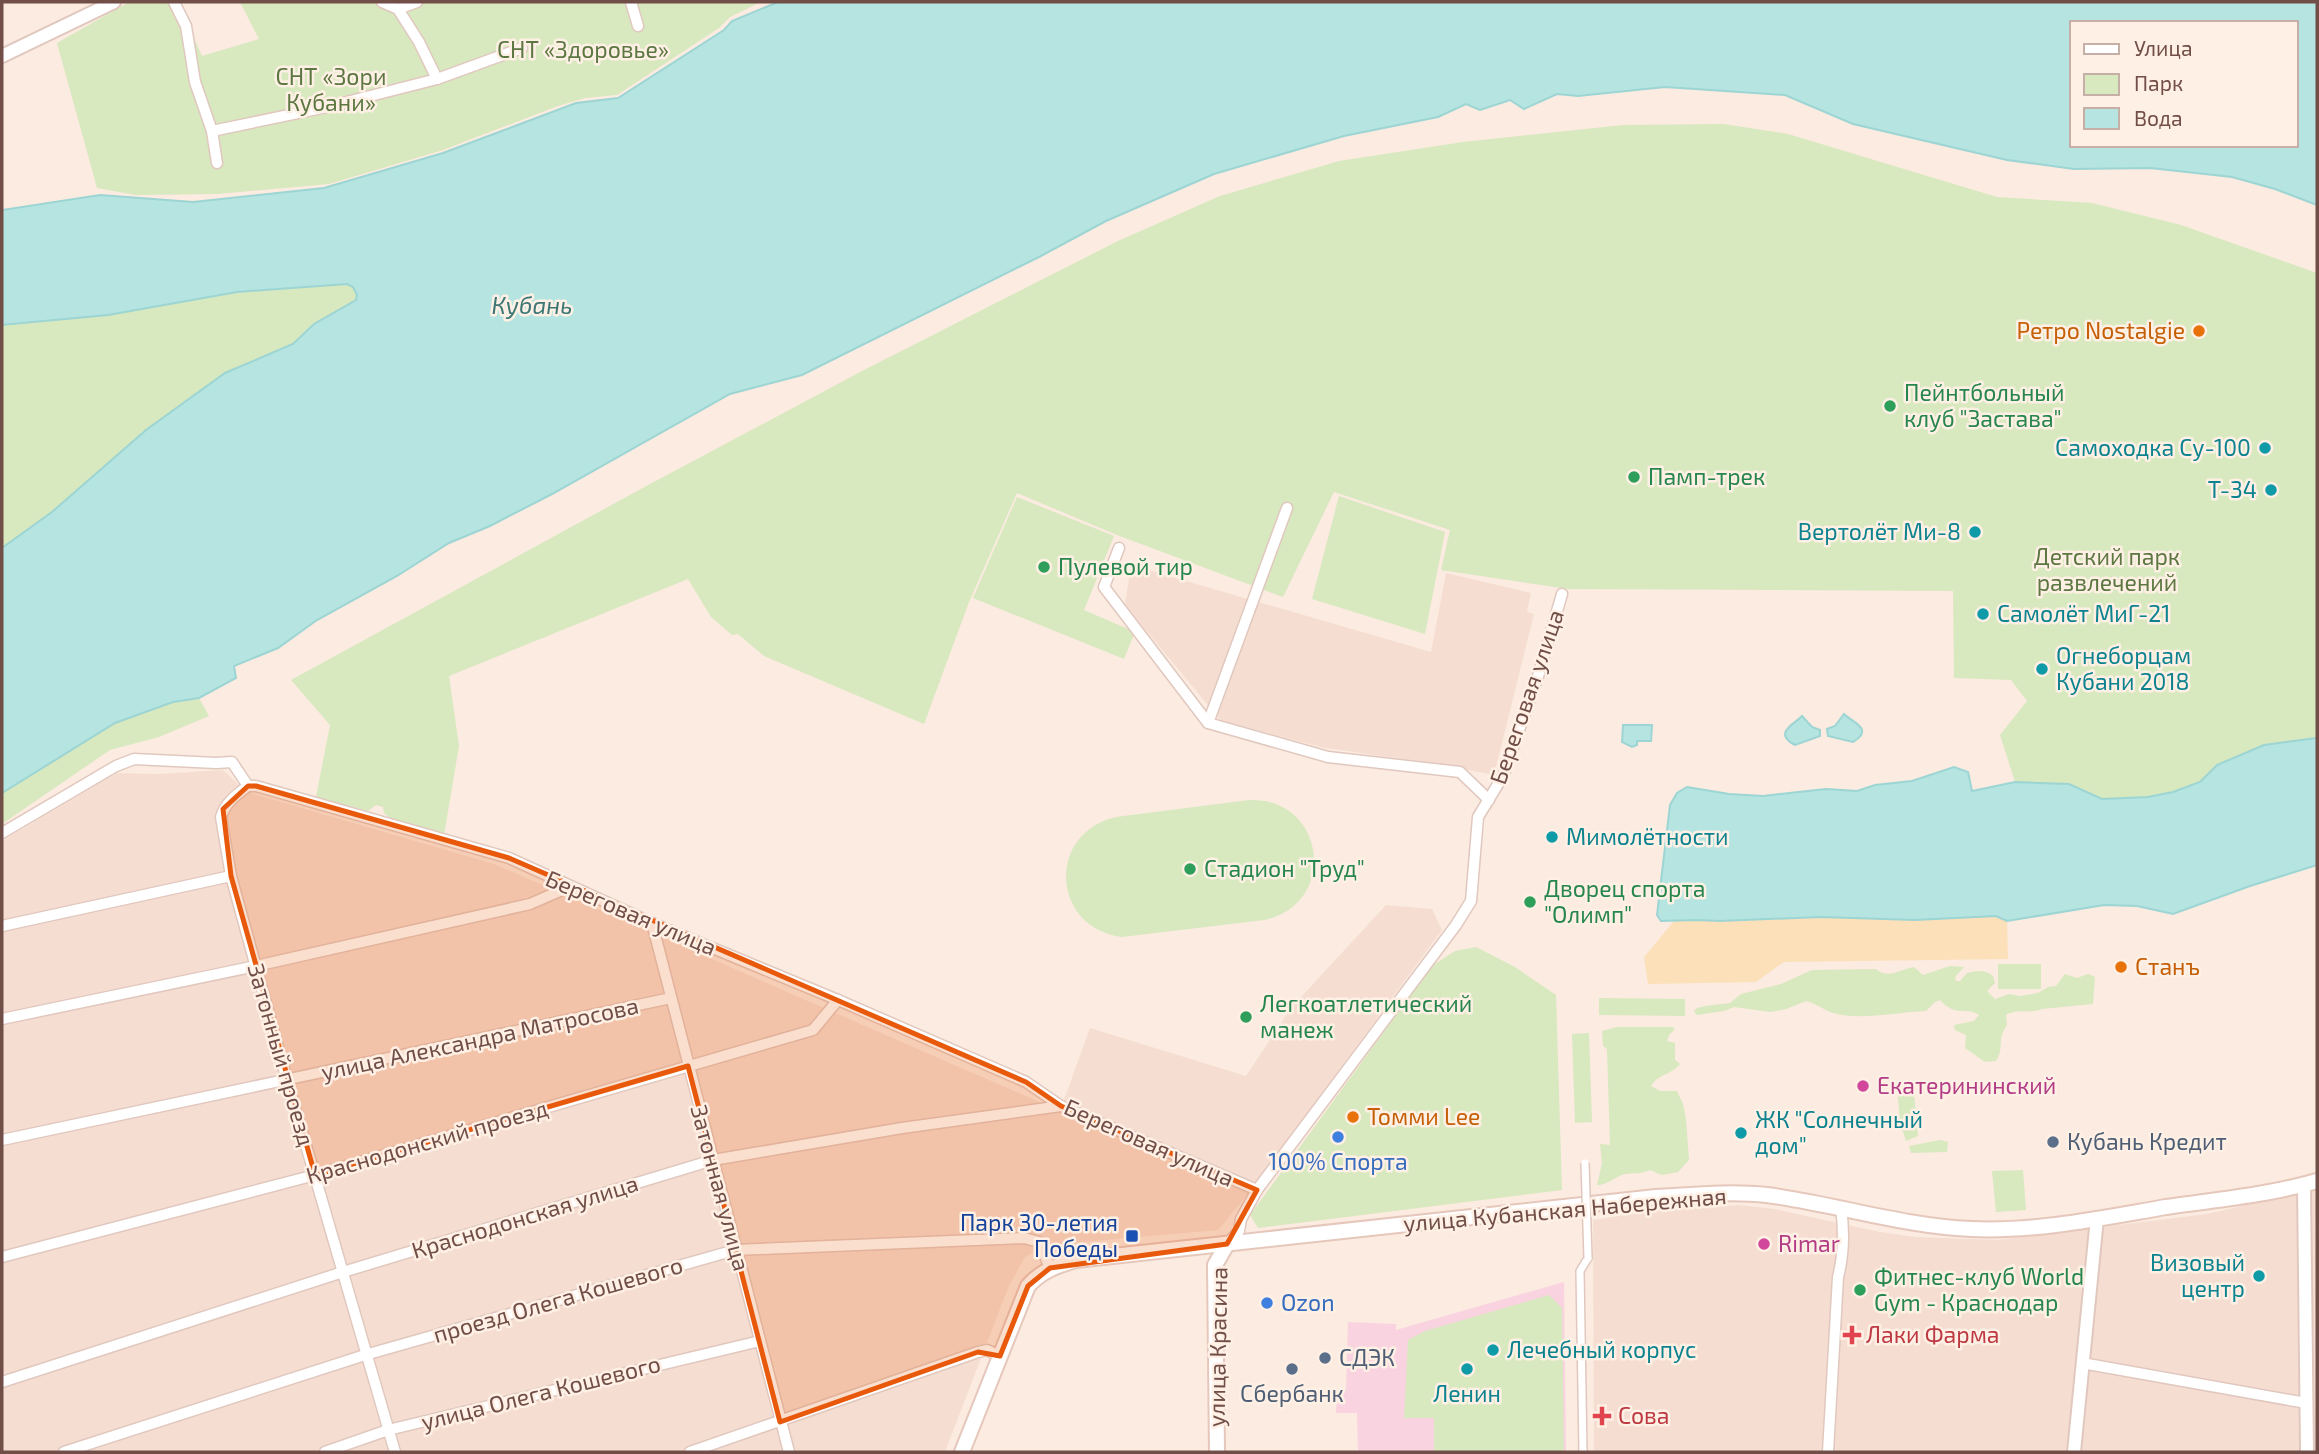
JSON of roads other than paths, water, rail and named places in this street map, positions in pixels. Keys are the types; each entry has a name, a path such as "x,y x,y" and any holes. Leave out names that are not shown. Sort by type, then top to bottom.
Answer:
{"main road":[{"name":"улица Кубанская Набережная","path":"1050,1268 1076,1261 1698,1195 1764,1195 1912,1223 1969,1229 2028,1227 2097,1218 2263,1195 2310,1183"},
{"name":"улица Красина","path":"1217,1452 1215,1265 1227,1244"},
{"path":"963,1451 1028,1286 1050,1268"}],"street":[{"path":"2,56 114,2"},
{"path":"174,2 186,26 195,82 212,131 217,163"},
{"path":"382,2 398,9 419,42 437,79"},
{"path":"398,9 416,2"},
{"path":"631,2 638,26"},
{"path":"212,131 327,107 437,79 522,48"},
{"path":"1208,723 1287,508"},
{"path":"1119,548 1104,587 1208,723"},
{"name":"Береговая улица","path":"1227,1244 1239,1231 1241,1219 1257,1190 1471,901 1478,817 1503,776 1539,673 1562,594"},
{"name":"Береговая улица","path":"1208,723 1328,757 1460,772 1489,800"},
{"path":"2,833 116,766 134,759 232,762 248,786"},
{"name":"Береговая улица","path":"248,786 256,786 509,858 652,923 1026,1082 1061,1106 1257,1190"},
{"name":"Затонный проезд","path":"248,786 234,796 223,809 221,817 231,876 395,1452"},
{"path":"2,926 231,876"},
{"path":"2,1019 256,966 530,904 569,887"},
{"name":"Затонная улица","path":"652,923 789,1452"},
{"name":"улица Александра Матросова","path":"2,1140 671,998"},
{"name":"Краснодонский проезд","path":"2,1256 315,1175 813,1030 838,1000"},
{"name":"Краснодонская улица","path":"2,1382 343,1272 713,1160 902,1128 1061,1106"},
{"path":"1583,1452 1580,1271 1588,1258 1586,1163"},
{"path":"2310,1183 2306,1403 2310,1451"},
{"path":"1828,1452 1838,1277 1841,1265 1841,1208"},
{"path":"2074,1452 2097,1218"},
{"name":"проезд Олега Кошевого","path":"65,1452 365,1354 736,1250 1024,1238 1039,1242 1050,1268"},
{"name":"улица Олега Кошевого","path":"325,1452 388,1430 760,1340"},
{"path":"690,1452 978,1352 987,1350 1000,1356"},
{"path":"2082,1363 2306,1403"}],"water":[{"name":"Кубань","path":"778,2 2317,2 2317,205 2232,177 2150,168 2074,169 2007,160 1853,124 1785,95 1665,87 1578,96 1557,94 1524,109 1510,100 1480,110 1466,104 1438,117 1344,136 1214,174 1106,221 802,375 730,394 552,494 490,526 449,543 397,576 317,620 278,648 234,666 236,678 199,698 173,702 115,723 2,793 2,548 52,512 146,430 225,373 293,344 314,324 356,300 357,295 353,287 347,284 237,292 108,315 2,325 2,210 100,195 193,202 324,188 443,153 576,103 618,98 724,30 732,21"},
{"path":"1844,714 1862,730 1853,742 1828,736 1827,729 1835,726"},
{"path":"1802,716 1812,727 1820,730 1820,736 1795,745 1788,741 1785,733"},
{"path":"1623,725 1652,725 1651,741 1637,741 1637,745 1632,747 1622,742"},
{"path":"2317,738 2317,865 2173,914 2137,906 2104,905 2007,921 1996,916 1915,920 1821,917 1661,921 1657,915 1670,805 1677,793 1687,787 1763,796 1826,789 1857,791 1875,785 1912,781 1954,767 1968,772 1972,791 2015,782 2069,784 2102,799 2148,797 2173,792 2200,782 2217,765 2264,745"}],"place":[{"name":"Ретро Nostalgie","path":"2199,331"},
{"name":"Пейнтбольный клуб \"Застава\"","path":"1890,406"},
{"name":"Самоходка Су-100","path":"2265,448"},
{"name":"Памп-трек","path":"1634,477"},
{"name":"Т-34","path":"2271,490"},
{"name":"Вертолёт Ми-8","path":"1975,532"},
{"name":"Пулевой тир","path":"1044,567"},
{"name":"Самолёт МиГ-21","path":"1983,614"},
{"name":"Огнеборцам Кубани 2018","path":"2042,669"},
{"name":"Мимолётности","path":"1552,837"},
{"name":"Стадион \"Труд\"","path":"1190,869"},
{"name":"Дворец спорта \"Олимп\"","path":"1530,902"},
{"name":"Станъ","path":"2121,967"},
{"name":"Легкоатлетический манеж","path":"1246,1017"},
{"name":"Екатерининский","path":"1863,1086"},
{"name":"Томми Lee","path":"1353,1117"},
{"name":"ЖК \"Солнечный дом\"","path":"1741,1133"},
{"name":"100% Спорта","path":"1338,1137"},
{"name":"Кубань Кредит","path":"2053,1142"},
{"name":"Парк 30-летия Победы","path":"1132,1236"},
{"name":"Rimar","path":"1764,1244"},
{"name":"Визовый центр","path":"2259,1276"},
{"name":"Фитнес-клуб World Gym - Краснодар","path":"1860,1290"},
{"name":"Ozon","path":"1267,1303"},
{"name":"Лаки Фарма","path":"1852,1335"},
{"name":"Лечебный корпус","path":"1493,1350"},
{"name":"СДЭК","path":"1325,1358"},
{"name":"Сбербанк","path":"1292,1369"},
{"name":"Ленин","path":"1467,1369"},
{"name":"Сова","path":"1602,1416"}],"park label":[{"name":"СНТ «Здоровье»","path":"583,50"},
{"name":"СНТ «Зори Кубани»","path":"331,90"},
{"name":"Детский парк развлечений","path":"2107,570"}]}
